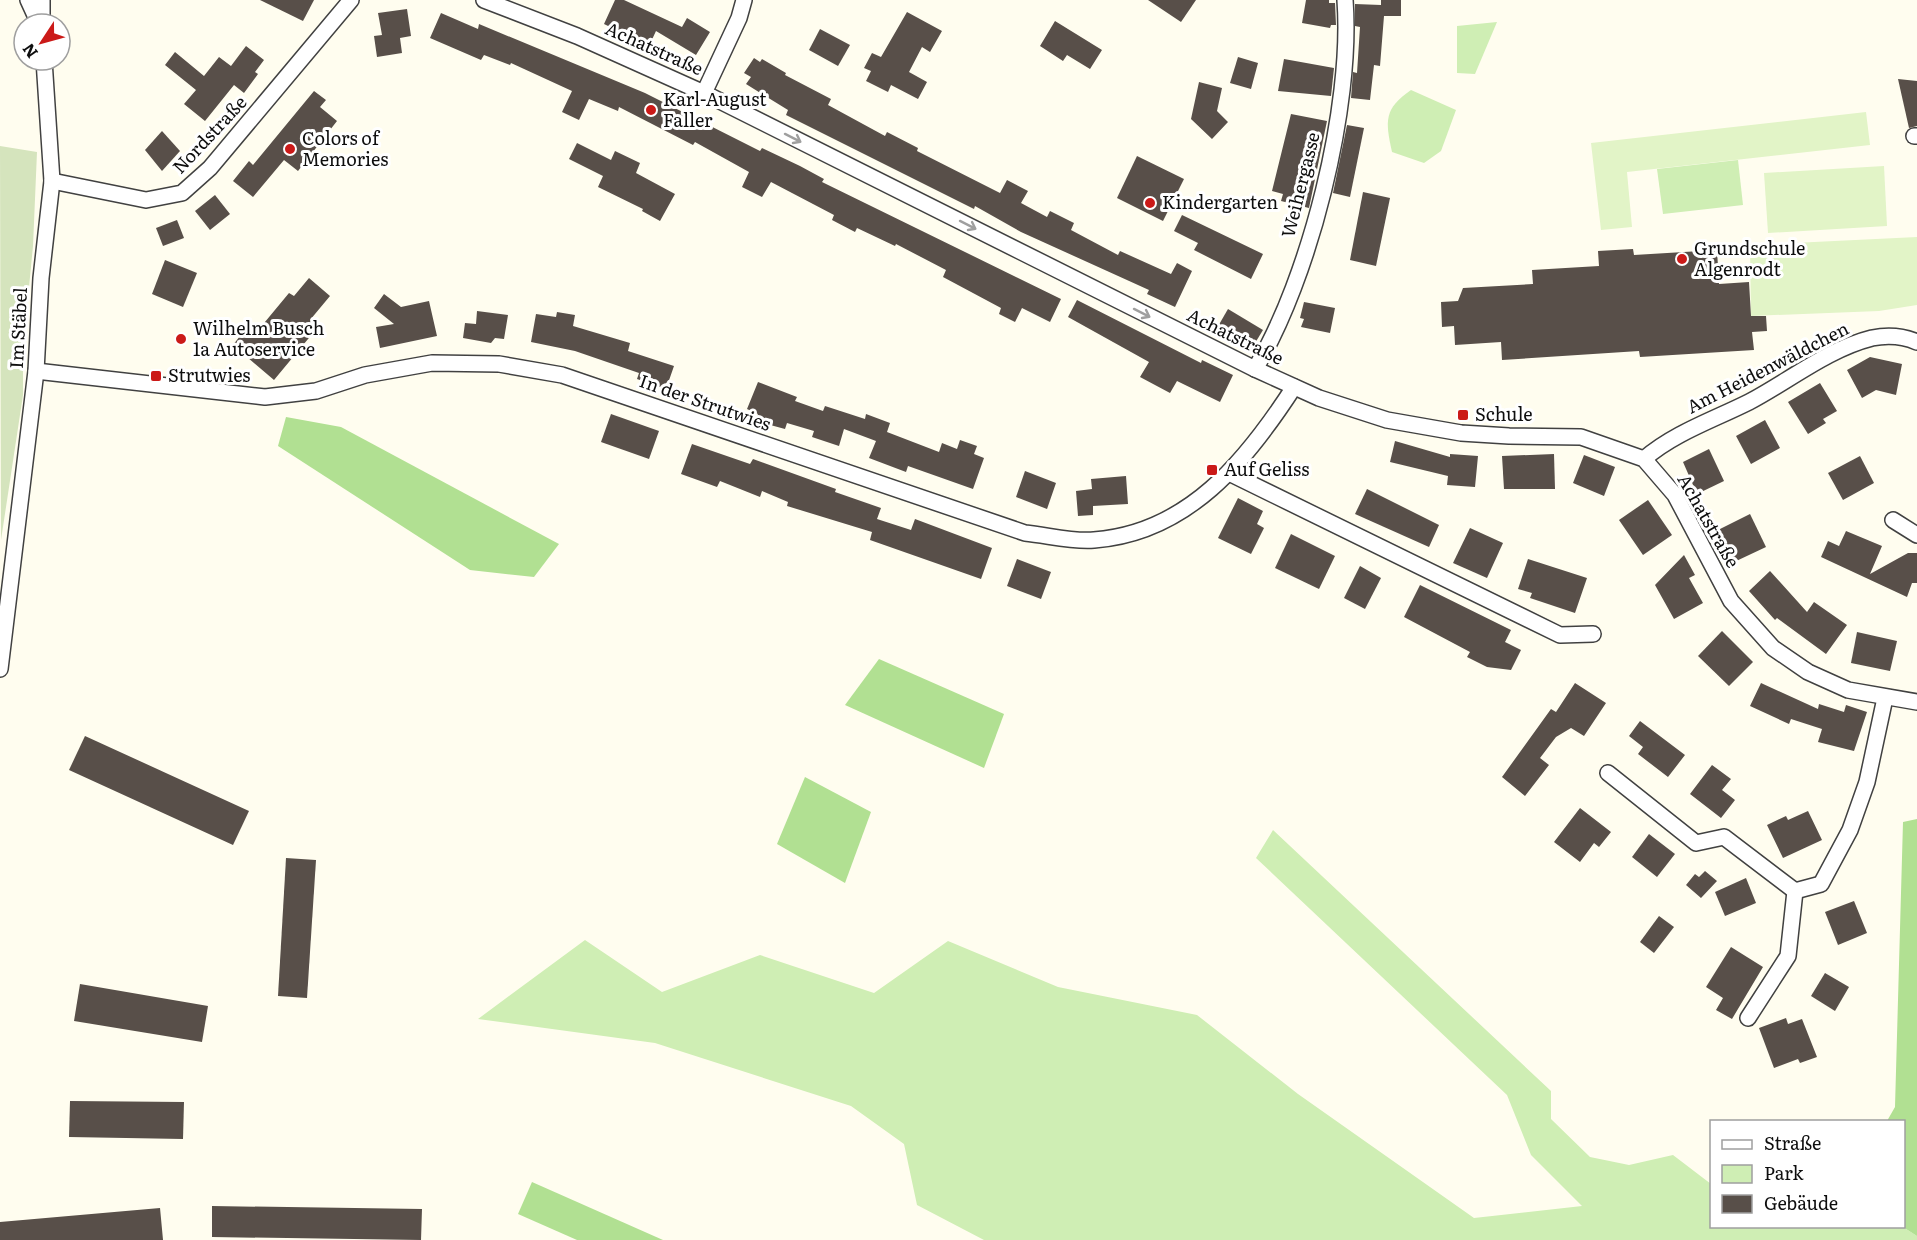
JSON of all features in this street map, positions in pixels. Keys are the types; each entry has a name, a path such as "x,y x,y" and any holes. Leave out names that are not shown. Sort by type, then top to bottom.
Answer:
{"street":[{"name":"Nordstraße","path":"52,181 146,200 182,193 210,168 351,0"},
{"name":"Achatstraße","path":"484,0 577,36 704,93 1294,387 1362,413 1414,426 1509,436 1581,437 1644,459 1675,495 1721,583 1757,633 1773,648 1808,672 1848,690 1917,702"},
{"path":"704,93 740,18 744,0"},
{"name":"Weihergasse","path":"1255,369 1279,328 1323,189 1341,90 1347,34 1345,0"},
{"name":"Im Stäbel","path":"0,669 36,371 41,278 52,181 45,72"},
{"name":"Am Heidenwäldchen","path":"1644,459 1665,442 1750,401 1845,348 1874,338 1888,336 1904,337 1917,342"},
{"name":"In der Strutwies","path":"36,371 265,397 316,391 365,375 432,363 499,364 562,375 1025,533 1093,540 1139,532 1182,513 1229,473 1274,417 1294,387"},
{"path":"1229,473 1560,634 1593,634"},
{"path":"1893,520 1917,535"},
{"path":"1795,891 1821,884 1850,830 1867,782 1885,698"},
{"path":"1608,773 1696,843 1724,837 1795,891"},
{"path":"1748,1018 1788,956 1795,891"}],"green space":[{"path":"1497,22 1475,74 1457,73 1457,26"},
{"path":"1411,90 1456,110 1441,151 1424,163 1392,152 1388,131 1391,110"},
{"path":"1866,112 1870,145 1627,172 1632,227 1601,230 1591,143"},
{"path":"0,146 37,152 33,246 23,349 23,395 1,540"},
{"path":"1738,160 1743,205 1663,214 1657,169"},
{"path":"1884,166 1887,226 1768,233 1764,173"},
{"path":"1917,237 1917,305 1879,311 1751,316 1750,245"},
{"path":"286,417 341,427 559,544 534,577 470,570 278,446"},
{"path":"879,659 1004,714 984,768 845,705"},
{"path":"805,777 871,812 845,883 777,844"},
{"path":"1917,819 1917,1236 1905,1228 1905,1120 1888,1120 1895,1107 1903,822"},
{"path":"1273,830 1551,1091 1551,1119 1590,1157 1629,1165 1673,1155 1710,1183 1710,1228 1905,1228 1917,1236 1917,1240 984,1240 917,1205 904,1144 851,1106 655,1043 478,1019 585,940 662,992 760,955 874,993 948,941 1058,987 1197,1015 1298,1094 1474,1218 1582,1206 1531,1155 1507,1095 1256,858"},
{"path":"532,1182 663,1240 577,1240 518,1214"}],"building":[{"path":"260,0 314,0 303,21"},
{"path":"615,0 624,0 682,27 687,18 710,32 696,55 656,31 649,46 604,24"},
{"path":"1148,0 1196,0 1181,22"},
{"path":"1306,0 1329,0 1329,3 1335,3 1336,25 1331,25 1330,28 1302,23"},
{"path":"1381,0 1401,0 1401,16 1384,16 1380,66 1374,65 1370,100 1351,98 1353,72 1357,73 1360,27 1355,26 1355,4 1381,5"},
{"path":"407,9 411,36 400,38 402,53 377,57 374,36 382,35 378,13"},
{"path":"907,12 942,31 930,52 922,47 909,72 927,82 918,99 891,85 888,92 866,81 871,71 864,68 872,53 881,57"},
{"path":"441,13 478,29 479,24 645,93 760,151 762,148 800,166 824,179 822,182 1061,299 1050,322 1022,308 1015,322 999,314 1001,308 943,277 946,270 896,244 895,246 857,228 855,232 832,220 834,215 771,182 762,197 742,187 749,172 695,142 693,145 619,107 618,111 589,99 579,120 562,112 572,91 511,63 510,65 484,55 481,60 430,38"},
{"path":"1055,21 1102,50 1090,69 1067,55 1063,61 1040,46"},
{"path":"820,29 850,45 838,66 809,50"},
{"path":"246,46 264,60 255,72 258,74 244,93 234,85 205,121 184,104 196,90 165,65 175,52 204,76 219,57 231,66"},
{"path":"1238,57 1258,63 1251,89 1230,83"},
{"path":"754,58 760,62 762,59 786,73 785,75 831,99 828,105 885,136 887,132 918,148 917,151 1000,193 1007,180 1028,191 1021,203 1047,217 1050,211 1074,223 1071,230 1118,255 1120,251 1171,274 1177,263 1192,271 1175,307 1147,294 1149,290 1021,232 975,206 974,209 786,115 788,110 746,84 751,77 744,73"},
{"path":"1284,59 1334,68 1331,96 1278,91"},
{"path":"1898,79 1917,81 1917,126 1909,128"},
{"path":"1199,82 1222,88 1217,111 1228,122 1212,139 1191,119"},
{"path":"314,91 326,100 320,107 337,121 298,171 284,160 253,197 233,181 249,161 253,165"},
{"path":"1291,114 1327,121 1309,208 1281,201 1283,194 1272,191"},
{"path":"1347,125 1364,128 1350,197 1333,193"},
{"path":"162,131 180,151 162,171 145,150"},
{"path":"577,143 611,160 615,151 640,163 636,173 675,194 660,221 642,211 643,209 598,187 603,176 569,159"},
{"name":"Kindergarten","path":"1137,156 1184,179 1163,221 1117,198"},
{"path":"1363,192 1390,198 1376,266 1350,260"},
{"path":"215,195 230,214 210,230 195,211"},
{"name":"Kindergarten","path":"1182,215 1263,254 1251,279 1194,250 1198,243 1174,231"},
{"path":"177,220 184,238 163,246 156,228"},
{"path":"1633,249 1634,255 1717,250 1719,284 1749,282 1751,316 1766,316 1767,331 1752,332 1754,350 1640,357 1639,351 1502,360 1501,342 1455,345 1454,326 1442,327 1441,302 1458,301 1463,288 1533,284 1532,270 1599,266 1598,251"},
{"path":"165,260 197,273 183,307 152,294"},
{"name":"Wilhelm Busch 1a Autoservice","path":"309,278 330,296 310,320 318,327 274,380 233,345 247,327 255,334 289,293 294,296"},
{"path":"384,294 401,307 429,301 437,336 380,348 376,327 394,324 374,308"},
{"path":"1077,300 1201,363 1202,360 1233,375 1220,402 1177,381 1170,393 1140,377 1149,362 1068,317"},
{"path":"1304,302 1335,308 1330,333 1301,327 1304,319 1300,318"},
{"path":"1228,309 1263,330 1252,348 1217,328"},
{"path":"477,311 508,315 504,339 495,338 491,343 463,338 465,323 476,324"},
{"path":"557,312 575,315 573,326 630,343 628,351 674,366 666,389 637,379 639,373 575,351 531,342 536,314 556,317"},
{"path":"1870,357 1902,364 1896,395 1876,390 1862,398 1847,370"},
{"path":"758,382 797,397 795,401 823,411 825,406 865,419 866,414 890,423 887,432 939,452 942,443 957,449 960,440 977,446 974,454 984,458 973,489 908,466 906,472 869,458 876,441 844,429 839,446 812,437 814,431 787,423 785,429 755,421 758,414 747,409"},
{"path":"1820,383 1837,411 1823,419 1826,423 1808,434 1788,402"},
{"path":"611,414 659,431 649,459 601,442"},
{"path":"1765,420 1780,448 1751,464 1736,436"},
{"path":"1395,441 1450,457 1450,454 1478,456 1475,487 1447,485 1448,476 1390,462"},
{"path":"692,444 750,464 753,459 836,489 835,492 881,508 877,519 911,530 915,519 992,548 981,579 870,540 872,532 787,506 788,502 762,491 760,497 720,481 717,487 681,474"},
{"path":"1709,449 1724,481 1697,494 1683,462"},
{"path":"1554,454 1555,489 1504,489 1502,456"},
{"path":"1584,455 1615,467 1604,496 1573,483"},
{"path":"1860,456 1874,483 1843,500 1828,473"},
{"path":"1025,471 1056,483 1047,509 1016,497"},
{"path":"1126,476 1128,504 1093,506 1093,515 1078,516 1076,491 1092,489 1091,479"},
{"path":"1367,489 1439,525 1429,547 1355,514"},
{"path":"1238,498 1263,511 1257,524 1264,528 1251,554 1218,538"},
{"path":"1648,500 1672,535 1643,555 1619,520"},
{"path":"1750,514 1766,547 1732,563 1716,531"},
{"path":"1470,528 1503,543 1487,578 1453,563"},
{"path":"1846,531 1882,546 1870,574 1908,553 1917,553 1917,583 1912,583 1907,597 1821,557 1828,541 1839,546"},
{"path":"1291,534 1335,556 1319,589 1275,568"},
{"path":"1684,555 1695,575 1689,578 1703,603 1674,619 1655,585"},
{"path":"1017,559 1051,572 1041,599 1007,586"},
{"path":"1528,559 1587,578 1575,613 1530,598 1532,593 1518,589"},
{"path":"1360,566 1381,578 1365,609 1344,598"},
{"path":"1770,571 1807,612 1814,602 1847,625 1826,654 1777,618 1775,620 1749,591"},
{"path":"1420,585 1511,630 1505,642 1521,650 1511,670 1487,667 1467,657 1470,652 1404,617"},
{"path":"1722,631 1753,662 1729,686 1698,656"},
{"path":"1857,632 1897,641 1890,671 1851,663"},
{"path":"1575,683 1606,703 1584,736 1571,728 1556,737 1540,758 1549,765 1525,796 1502,777 1551,709 1556,712"},
{"path":"1761,683 1818,709 1819,704 1844,712 1846,705 1867,712 1854,751 1818,742 1822,729 1791,719 1789,724 1750,706"},
{"path":"1640,721 1685,755 1668,777 1638,754 1643,747 1629,736"},
{"path":"85,736 249,811 233,845 69,770"},
{"path":"1712,765 1731,779 1722,790 1735,800 1721,818 1690,794"},
{"path":"1580,808 1611,832 1599,847 1594,843 1580,862 1554,842"},
{"path":"1808,811 1822,840 1783,858 1767,825 1786,816 1788,820"},
{"path":"1649,834 1675,854 1657,877 1632,857"},
{"path":"286,858 316,860 307,998 278,996"},
{"path":"1705,871 1717,881 1701,898 1686,885 1695,874 1699,877"},
{"path":"1746,878 1756,903 1725,916 1715,892"},
{"path":"1854,901 1867,933 1838,945 1825,912"},
{"path":"1659,916 1674,927 1654,953 1640,942"},
{"path":"1731,947 1763,967 1732,1019 1716,1010 1723,998 1706,987"},
{"path":"1825,973 1849,987 1835,1011 1811,996"},
{"path":"80,984 208,1006 202,1042 74,1021"},
{"path":"1786,1018 1788,1024 1802,1019 1817,1057 1800,1063 1798,1059 1774,1068 1759,1028"},
{"path":"70,1101 184,1102 183,1139 69,1137"},
{"path":"212,1206 422,1209 421,1240 212,1237"},
{"path":"160,1208 163,1240 0,1240 0,1222"}],"place":[{"name":"Karl-August Faller","path":"651,110"},
{"name":"Colors of Memories","path":"290,149"},
{"name":"Kindergarten","path":"1150,203"},
{"name":"Grundschule Algenrodt","path":"1682,259"},
{"name":"Wilhelm Busch 1a Autoservice","path":"181,339"},
{"name":"Strutwies","path":"156,376"},
{"name":"Schule","path":"1463,415"},
{"name":"Auf Geliss","path":"1212,470"}]}
